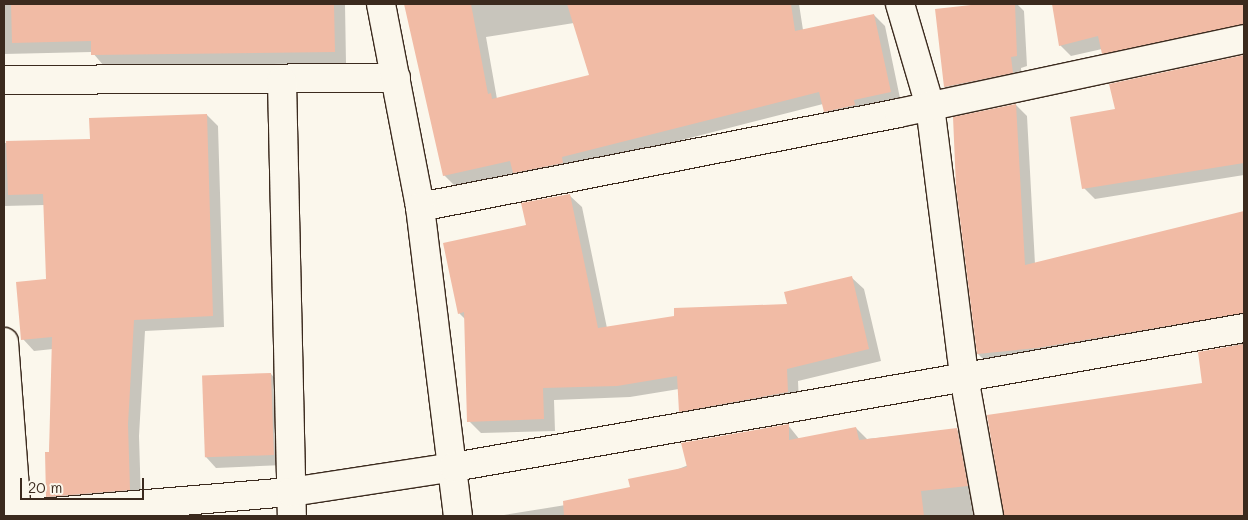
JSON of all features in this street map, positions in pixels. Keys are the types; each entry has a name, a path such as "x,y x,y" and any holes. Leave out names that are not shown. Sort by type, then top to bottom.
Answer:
{"street":[{"path":"381,4 420,207 454,467 458,516"},
{"path":"900,4 930,106 964,377 989,516"},
{"path":"420,207 930,106 1244,39"},
{"path":"4,80 282,81 396,78"},
{"path":"282,81 292,504"},
{"path":"4,342 13,516 292,504 454,467 1244,328"}],"building":[{"path":"11,4 334,4 335,52 91,55 91,41 12,43"},
{"path":"404,4 471,4 488,94 491,93 492,99 589,75 567,4 791,4 795,31 874,14 891,92 854,100 855,105 824,112 819,92 562,157 563,163 513,173 510,161 443,176"},
{"path":"980,4 1015,4 1017,56 1011,57 1013,73 944,87 935,9"},
{"path":"1052,4 1244,4 1244,24 1102,54 1098,36 1059,46"},
{"path":"1244,55 1244,163 1082,189 1070,117 1115,109 1109,84"},
{"path":"1016,104 1025,265 1244,211 1244,313 1037,348 977,354 956,187 953,117"},
{"path":"207,114 213,316 134,320 128,424 130,490 46,497 45,452 49,452 52,337 21,340 16,282 46,279 43,194 8,195 6,141 90,139 89,118"},
{"path":"570,194 598,328 674,316 674,308 787,304 784,292 852,276 869,349 787,369 788,392 679,412 677,376 617,386 543,388 544,419 467,422 464,312 458,314 443,243 526,225 521,203"},
{"path":"1244,344 1244,516 1004,516 987,415 1202,383 1198,352"},
{"path":"271,373 274,455 205,457 202,375"},
{"path":"789,424 789,440 856,427 859,440 957,428 968,486 921,491 924,516 564,516 563,501 630,487 628,479 687,467 681,443"}]}
